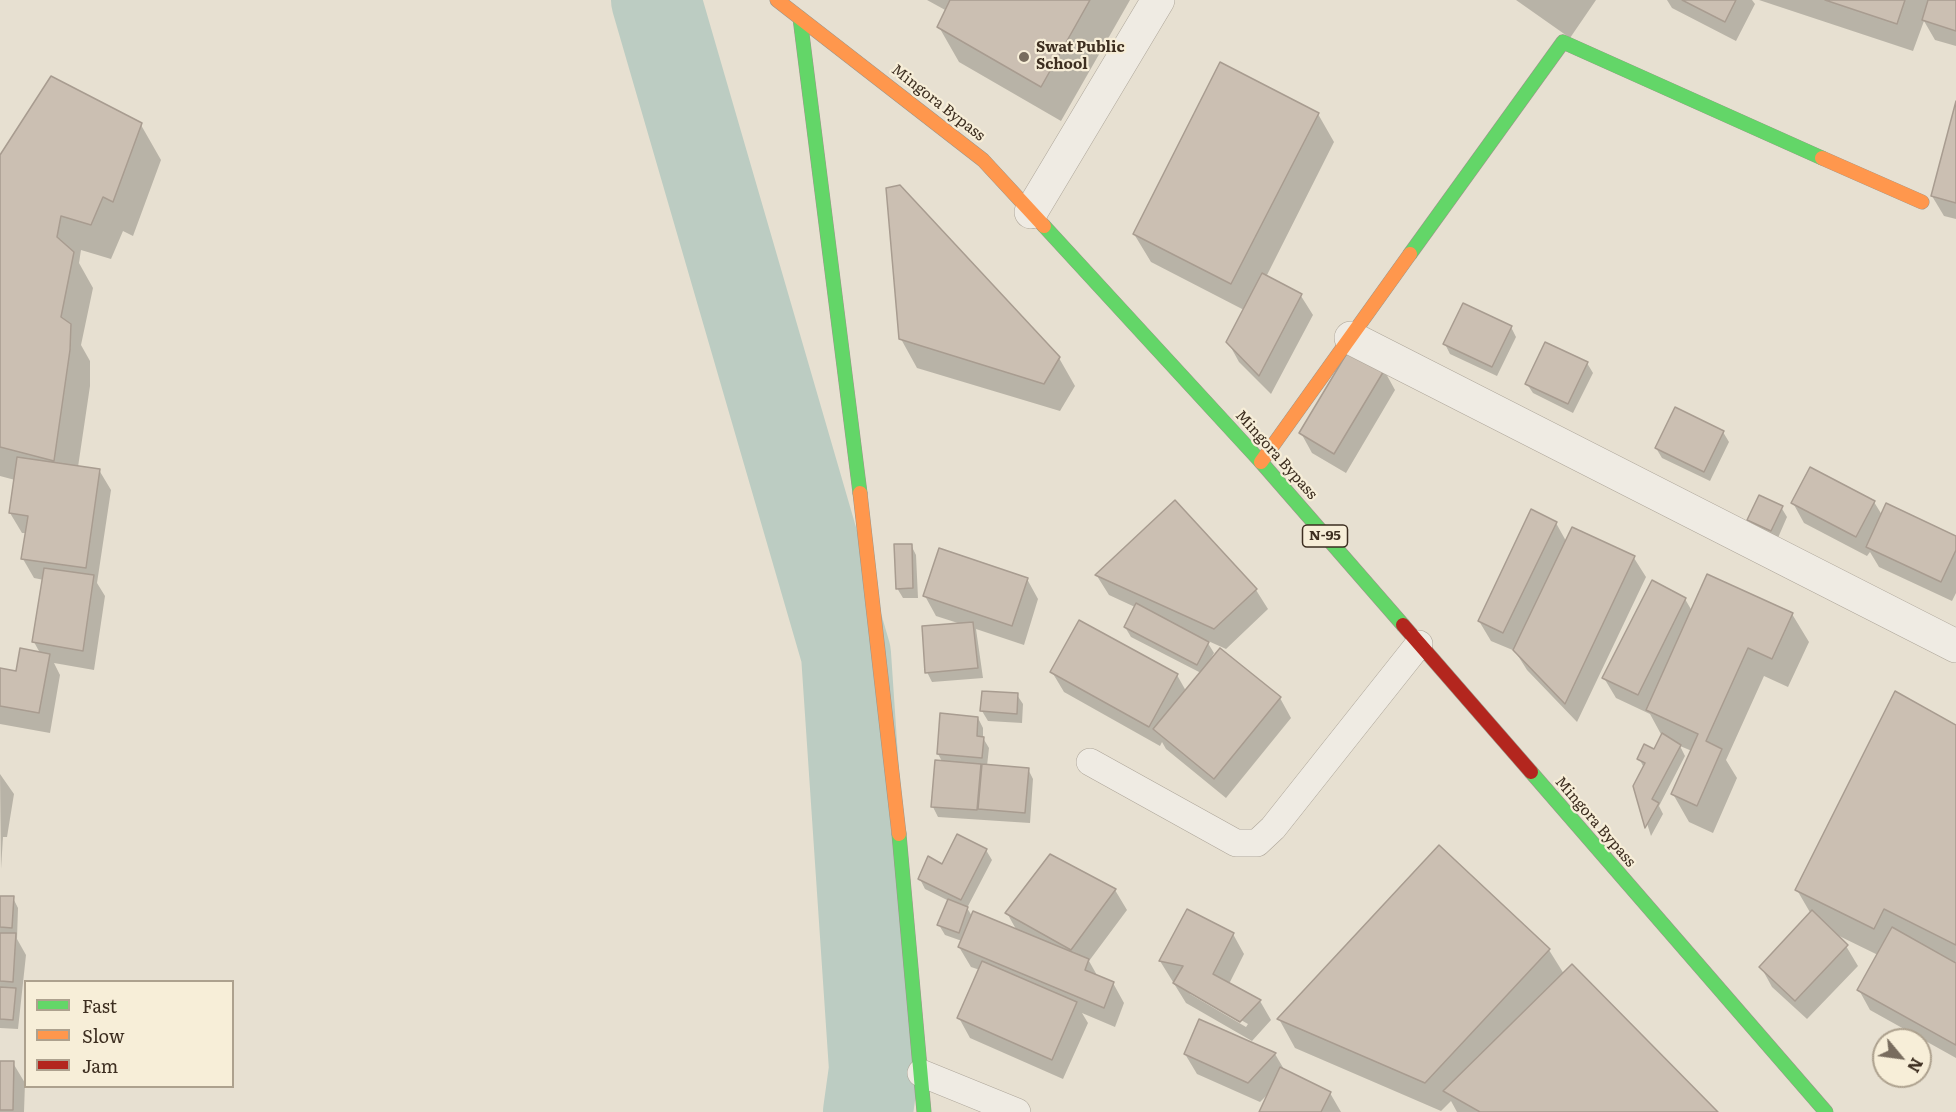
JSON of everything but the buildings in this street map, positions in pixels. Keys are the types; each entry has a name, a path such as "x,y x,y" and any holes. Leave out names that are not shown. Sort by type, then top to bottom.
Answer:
{"main road":[{"name":"Mingora Bypass","path":"779,2 984,160 1261,462 1826,1112"},
{"path":"800,18 880,650 924,1112"},
{"path":"1261,462 1563,42 1922,202"}],"street":[{"path":"1031,212 1158,0"},
{"path":"1351,338 1956,646"}],"lane":[{"path":"1090,762 1236,843 1257,843 1273,828 1419,644"},
{"path":"921,1072 1017,1112"}],"waterway":[{"path":"656,0 846,654 874,1069 868,1112"}],"traffic: fast":[{"path":"800,18 860,493"},
{"path":"1410,254 1563,42 1822,158"},
{"path":"1044,226 1261,462 1403,625"},
{"path":"1531,772 1826,1112"},
{"path":"899,834 924,1112"}],"traffic: slow":[{"path":"777,0 983,160 1044,226"},
{"path":"1822,158 1922,202"},
{"path":"1261,462 1410,254"},
{"path":"860,493 899,834"}],"traffic: jam":[{"path":"1403,625 1531,772"}],"place":[{"name":"Swat Public School","path":"1024,57"}]}
